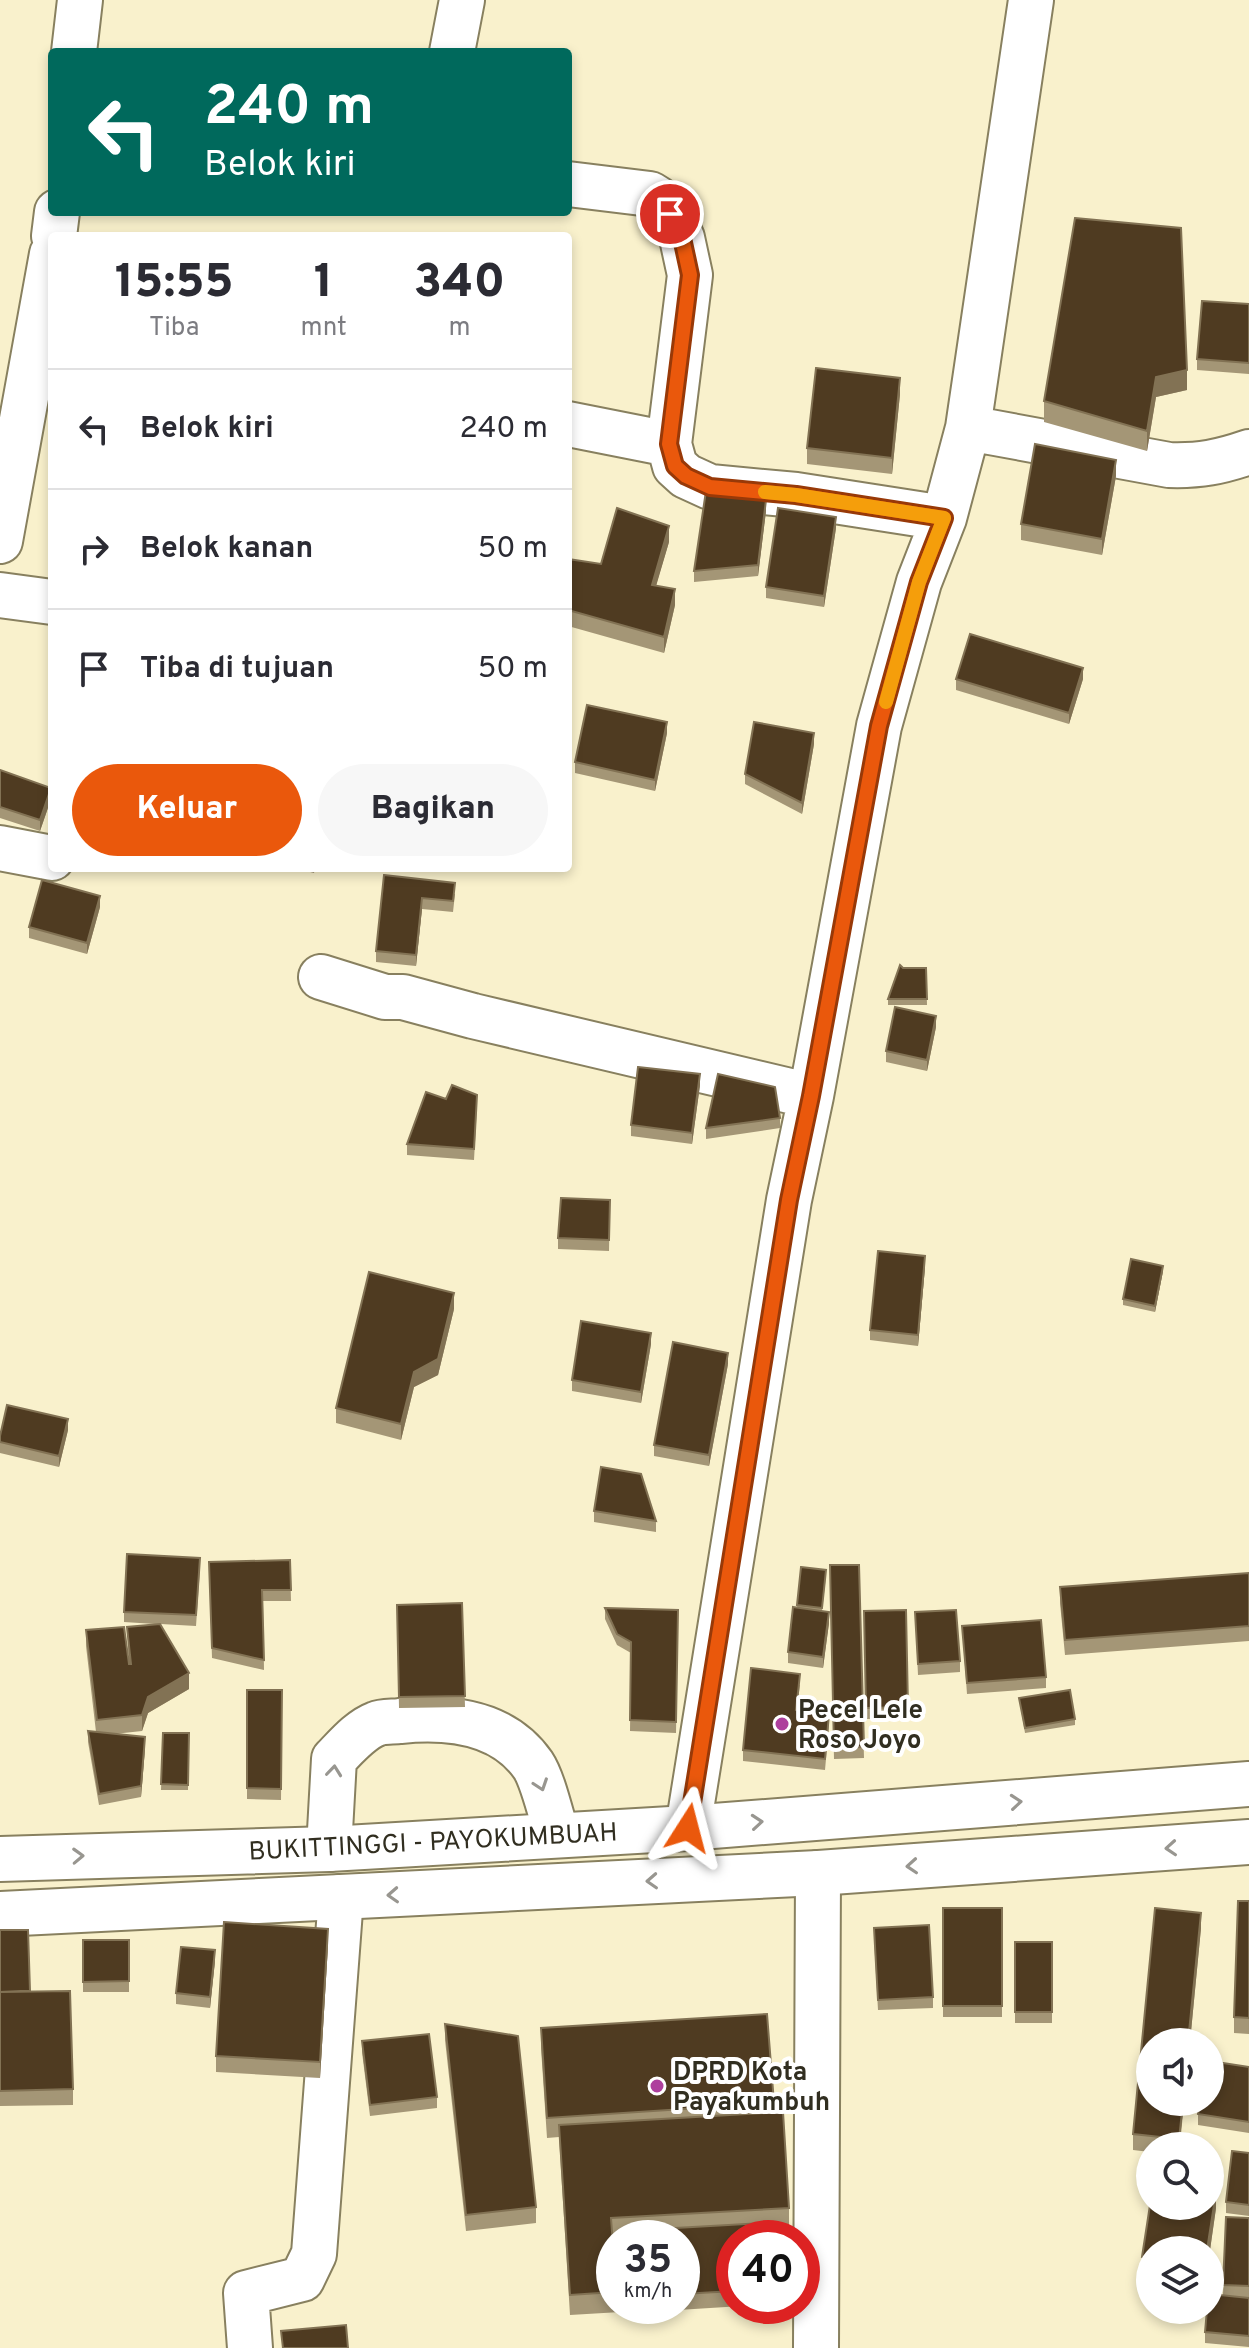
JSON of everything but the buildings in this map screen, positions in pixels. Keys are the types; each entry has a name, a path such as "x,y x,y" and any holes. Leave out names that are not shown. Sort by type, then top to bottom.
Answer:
{"main road":[{"path":"74,48 80,0"},
{"path":"453,48 462,0"},
{"path":"688,1828 789,1200 879,726 919,582 944,518 968,428 1031,0"},
{"path":"572,184 650,194 670,214 682,238 690,275 669,444 675,466 686,476 710,487 796,495 944,518"},
{"path":"0,541 48,276"},
{"path":"572,425 669,444"},
{"path":"968,428 1169,465 1216,463 1249,452"},
{"path":"0,595 48,601"},
{"path":"0,848 48,857"},
{"path":"321,977 385,997 403,997 811,1096"},
{"path":"329,1849 334,1759 352,1740 377,1723 419,1719 457,1720 491,1731 518,1747 535,1768 557,1835"},
{"name":"BUKITTINGGI - PAYOKUMBUAH","path":"0,1859 329,1849 688,1828 1249,1784"},
{"name":"BUKITTINGGI - PAYOKUMBUAH","path":"0,1914 818,1873 1249,1842"},
{"path":"816,2348 818,1873"},
{"path":"250,2348 246,2293 302,2279 314,2254 341,1897"}],"slow traffic":[{"path":"765,492 944,518 919,582 886,702"}],"place":[{"name":"Pecel Lele Roso Joyo","path":"782,1724"},
{"name":"DPRD Kota Payakumbuh","path":"657,2086"}],"route":[{"path":"670,214 682,238 690,275 669,444 675,466 686,476 710,487 796,495 944,518 919,582 879,726 789,1200 688,1828"}]}
